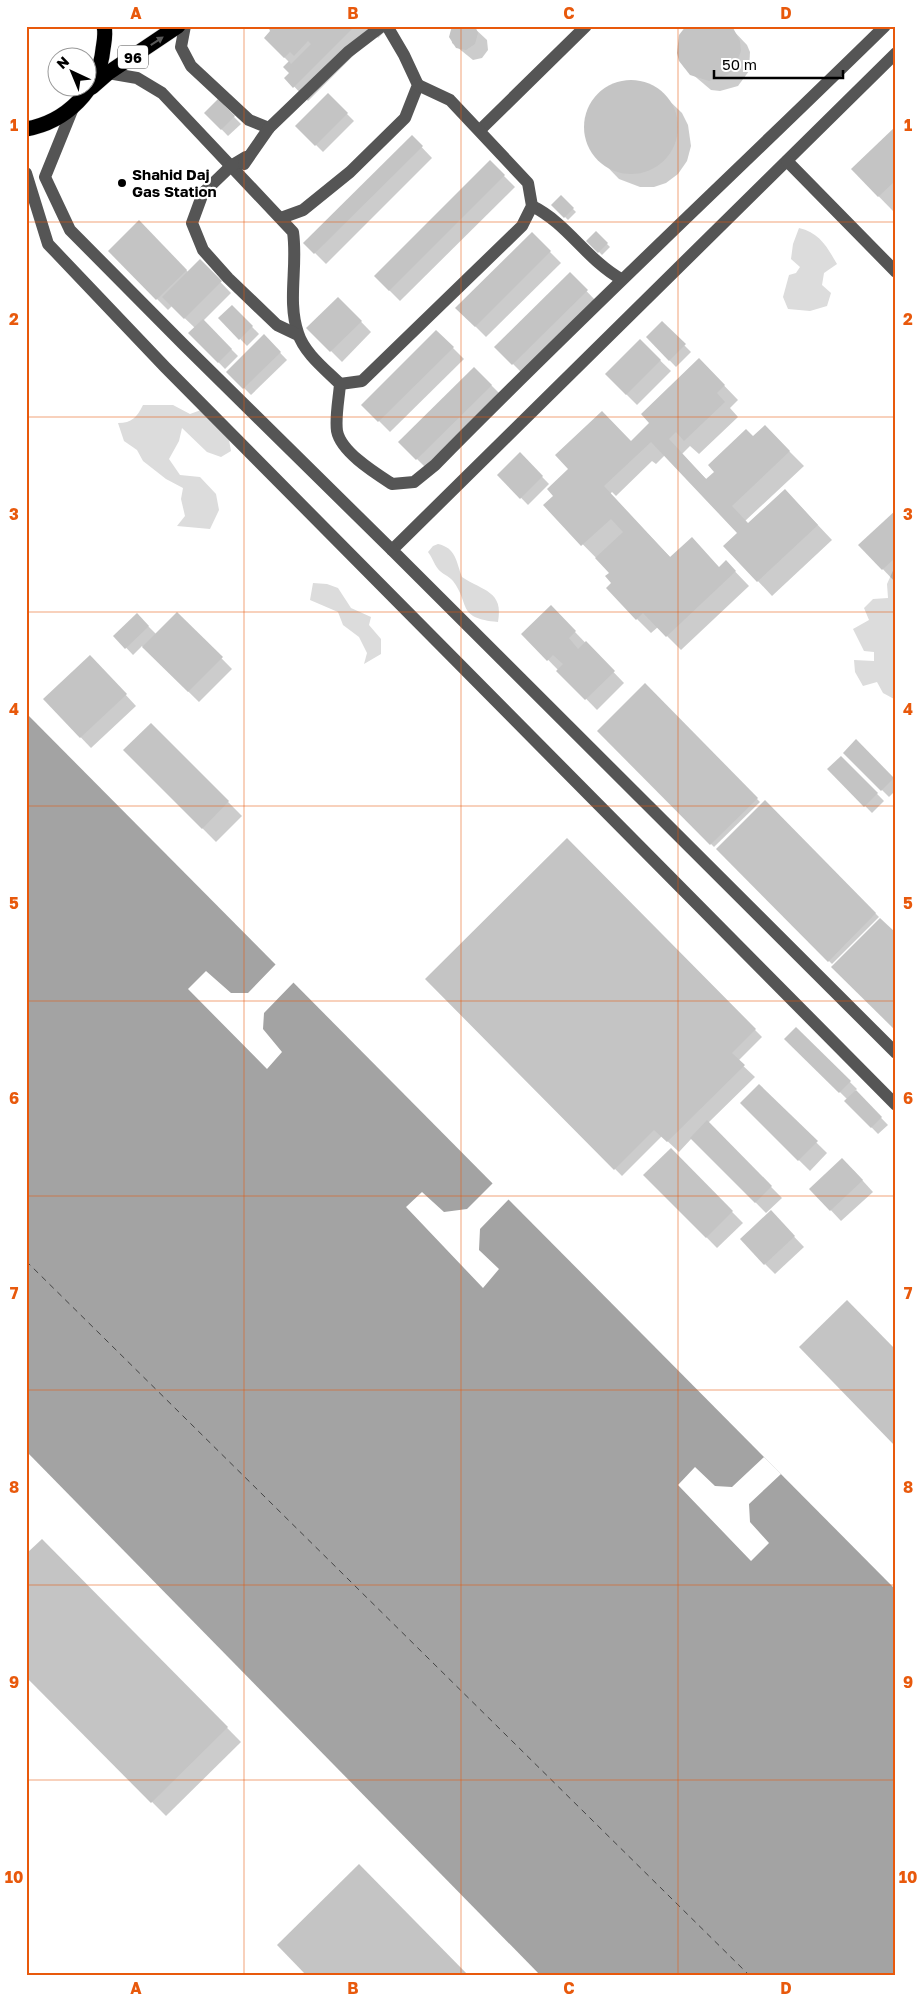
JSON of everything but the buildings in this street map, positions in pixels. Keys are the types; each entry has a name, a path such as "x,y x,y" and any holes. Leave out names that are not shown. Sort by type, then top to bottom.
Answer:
{"highway":[{"name":"96","path":"98,70 102,61 104,26"},
{"name":"96","path":"98,81 178,26"},
{"name":"96","path":"26,129 56,120 73,108 81,98"}],"lane":[{"path":"185,26 181,47 191,66 249,120 269,128"},
{"path":"298,335 277,326 228,278 203,250 192,224 203,193 235,171 269,128 348,52 382,26"},
{"path":"340,384 362,381 522,226 532,206 528,182 480,130 450,100 418,85 404,55 387,26"},
{"path":"480,130 586,26"},
{"path":"108,73 137,78 162,93 293,232 296,251 293,309 298,335 315,359 340,384 337,432 349,450 369,469 392,484 414,482 435,465 621,279 753,155 885,26"},
{"path":"392,550 896,53"},
{"path":"281,218 303,210 350,172 405,118 418,85"},
{"path":"73,108 45,177 70,230 896,1053"},
{"path":"787,161 896,272"},
{"path":"26,173 48,244 180,381 896,1105"},
{"path":"532,206 548,213 607,272 621,279"}],"shaded area":[{"path":"799,228 818,237 837,264 824,273 822,285 831,293 827,306 810,311 788,309 783,297 789,275 796,273 800,267 791,259 793,244"},
{"path":"143,405 173,405 190,414 201,410 229,440 231,451 221,457 207,452 182,428 179,441 169,459 180,475 200,477 216,494 219,510 210,529 177,526 185,516 181,499 183,488 166,479 143,461 137,450 124,441 118,423 127,422 133,418 139,413"},
{"path":"438,544 452,552 462,577 484,589 495,598 499,612 498,622 485,620 470,614 453,581 438,569 428,552 433,546"},
{"path":"896,564 896,700 883,693 877,682 863,686 855,672 854,660 874,661 874,652 864,651 853,629 869,620 864,608 873,599 888,598 887,584"},
{"path":"313,583 327,584 338,588 351,608 371,617 369,625 381,639 381,654 364,664 367,653 359,637 343,625 338,612 310,600"},
{"path":"26,713 896,1590 896,1976 541,1976 26,1451"}],"pier":[{"path":"276,964 294,982 264,1013 263,1029 282,1052 267,1069 188,989 206,971 231,993 248,993"},
{"path":"493,1183 509,1199 480,1229 479,1250 499,1269 483,1288 406,1207 422,1192 444,1212 467,1209"},
{"path":"764,1457 781,1474 749,1504 750,1522 769,1543 751,1561 678,1485 695,1467 715,1486 732,1487"}],"ferry route":[{"path":"26,1261 750,1976"}],"place":[{"name":"Shahid Daj Gas Station","path":"122,183"}]}
